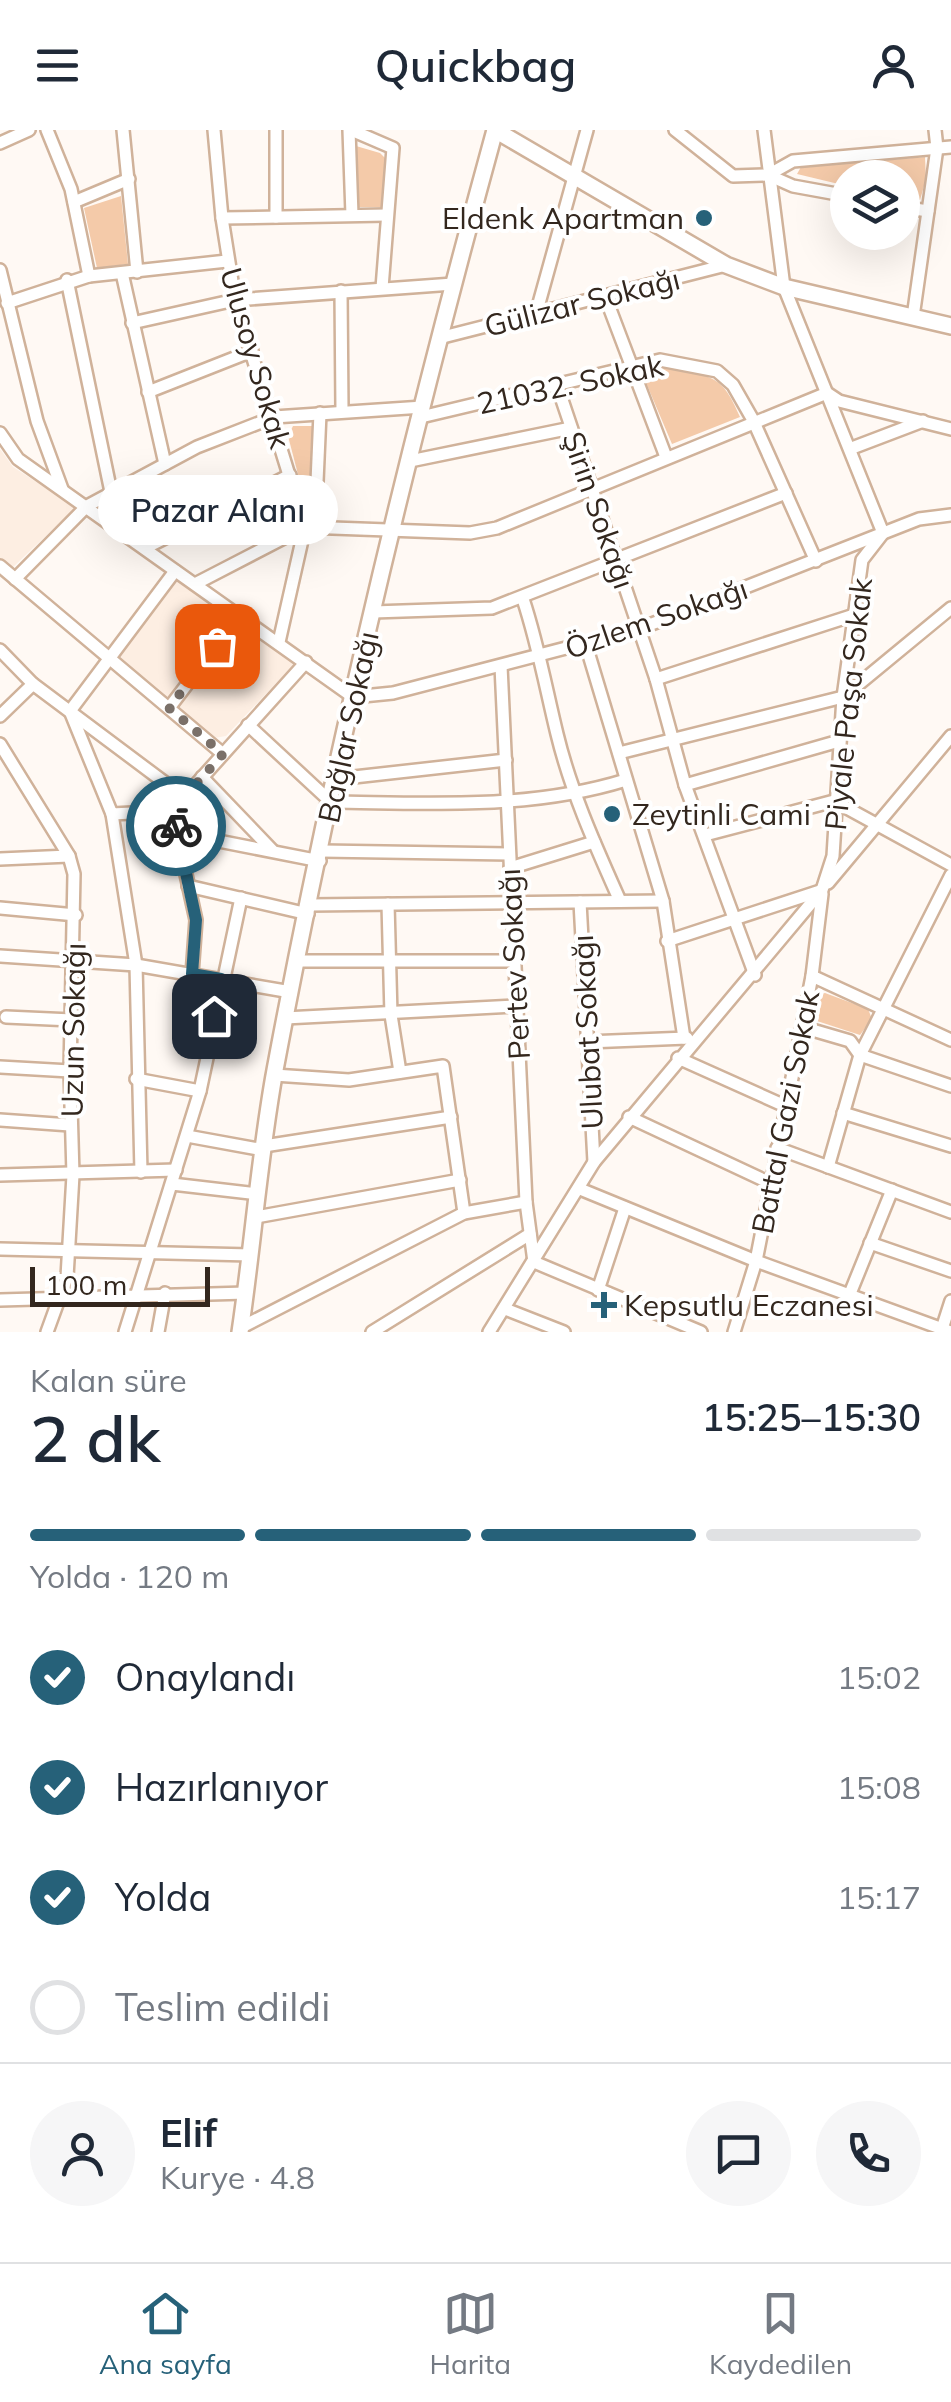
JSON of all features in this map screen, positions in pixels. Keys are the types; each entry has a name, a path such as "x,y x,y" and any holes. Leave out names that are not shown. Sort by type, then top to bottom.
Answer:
{"main road":[{"path":"495,130 726,265 784,287 951,326"},
{"name":"Bağlar Sokağı","path":"240,1330 274,1075 353,696 439,338 495,130"}],"street":[{"path":"0,143 29,130"},
{"path":"47,130 74,202 90,276"},
{"path":"123,130 137,272"},
{"name":"Ulusoy Sokak","path":"214,130 227,262 235,300 310,527 279,642"},
{"path":"276,130 276,217"},
{"path":"352,214 350,130 393,148 382,288"},
{"path":"536,314 587,130"},
{"path":"764,130 784,287 852,448 883,534"},
{"path":"912,317 928,211 944,147 935,130"},
{"path":"682,133 733,176 768,174 793,161 944,147"},
{"path":"768,174 793,186 830,193"},
{"path":"74,202 129,179"},
{"path":"920,209 928,211"},
{"path":"222,218 388,215"},
{"path":"8,303 67,280 227,262"},
{"name":"Gülizar Sokağı","path":"439,338 726,265"},
{"path":"0,271 37,421 62,489"},
{"path":"122,273 165,464"},
{"path":"67,280 110,492"},
{"path":"132,323 235,300 453,284"},
{"path":"341,292 342,412"},
{"path":"605,296 666,457"},
{"path":"148,392 252,350"},
{"name":"21032. Sokak","path":"15,579 87,506 165,464 274,417 422,412 631,366 674,361 717,371 733,385 753,420"},
{"name":"Şirin Sokağı","path":"557,385 656,680 685,785 755,975"},
{"path":"195,584 310,527 484,532 826,392"},
{"path":"826,392 839,401 951,429"},
{"path":"310,527 320,414"},
{"path":"753,420 816,561"},
{"path":"852,448 924,421"},
{"path":"410,461 572,428"},
{"path":"0,433 18,459 353,696"},
{"path":"145,548 290,475"},
{"path":"373,612 492,608 524,599 786,493"},
{"name":"Özlem Sokağı","path":"353,696 392,693 639,629 919,519 951,515"},
{"name":"Piyale Paşa Sokak","path":"488,1332 594,1162 628,1117 690,1038 755,975 822,890 833,856 843,697 862,560 883,534"},
{"path":"0,566 223,754"},
{"path":"70,711 175,571"},
{"path":"524,599 542,656 558,736 594,842 620,902"},
{"path":"619,753 843,697 951,608"},
{"path":"169,708 240,615"},
{"path":"656,680 854,615"},
{"path":"586,645 663,901 690,1038 587,1042"},
{"path":"0,650 33,684 184,798"},
{"path":"112,814 172,811 306,662"},
{"name":"Pertev Sokağı","path":"501,666 526,1202 534,1262"},
{"path":"0,716 33,684"},
{"path":"70,711 112,814 136,965 141,1172"},
{"path":"248,726 331,802 506,804 577,795 626,780"},
{"path":"668,941 822,890 950,738"},
{"path":"685,785 839,741"},
{"name":"Uzun Sokağı","path":"0,744 68,856 74,874 70,1072 73,1176 68,1252 60,1297 48,1332"},
{"path":"336,779 506,760"},
{"path":"202,778 273,852"},
{"path":"705,835 834,800 951,865"},
{"path":"172,811 196,920 192,974"},
{"path":"178,833 273,852 509,861 594,842"},
{"path":"1,857 68,856"},
{"path":"828,1167 860,1055 951,875"},
{"path":"188,886 309,910 388,904 663,901"},
{"name":"Battal Gazi Sokak","path":"734,1332 756,1261 812,976 822,890"},
{"path":"126,1332 200,1091 241,898"},
{"name":"Ulubat Sokağı","path":"580,902 594,1162"},
{"path":"388,904 391,1015 400,1072"},
{"path":"0,908 76,915"},
{"path":"0,956 136,965 291,992"},
{"path":"298,961 514,962"},
{"path":"812,976 951,1040"},
{"path":"286,1018 517,1006"},
{"path":"6,1017 72,1020"},
{"path":"802,1027 850,1041 860,1055 951,1086"},
{"path":"678,1058 785,1106"},
{"path":"274,1075 349,1080 443,1066 464,1213"},
{"path":"0,1068 70,1072"},
{"path":"136,1079 200,1091"},
{"path":"843,1113 951,1146"},
{"path":"187,1136 264,1148 451,1117"},
{"path":"628,1117 770,1183"},
{"path":"0,1120 70,1125"},
{"path":"777,1148 951,1212"},
{"path":"0,1175 73,1176 176,1170"},
{"path":"256,1217 460,1180"},
{"path":"172,1184 258,1194"},
{"path":"580,1189 756,1261 945,1331 951,1300"},
{"path":"850,1296 892,1190"},
{"path":"240,1330 464,1213 526,1202"},
{"path":"598,1290 626,1208"},
{"path":"376,1331 530,1234"},
{"path":"870,1243 951,1271"},
{"path":"0,1249 251,1254"},
{"path":"534,1262 701,1332"},
{"path":"158,1332 164,1292"},
{"path":"0,1300 164,1292 246,1293"},
{"path":"506,1308 564,1332"}],"shaded area":[{"path":"356,146 380,153 386,159 381,207 359,207"},
{"path":"925,157 926,179 920,200 920,160 888,160"},
{"path":"830,165 830,182 797,174 801,167"},
{"path":"121,196 128,264 97,268 84,208"},
{"path":"671,367 697,373 721,385 740,417 672,444 644,378 647,370"},
{"path":"293,426 314,426 312,501 305,501 288,436"},
{"path":"0,449 13,467 76,507 12,568 0,558"},
{"path":"175,580 295,663 226,736 214,738 117,655"},
{"path":"821,994 868,1009 872,1019 860,1035 817,1021"}],"way so far":[{"path":"176,826 172,811 223,754 169,708 217,646"}],"place":[{"name":"Eldenk Apartman","path":"704,218"},
{"name":"Pazar Alanı","path":"217,646"},
{"name":"Zeytinli Cami","path":"612,814"},
{"name":"Kepsutlu Eczanesi","path":"604,1305"}],"route":[{"path":"176,826 196,920 192,974 221,979 214,1016"}]}
